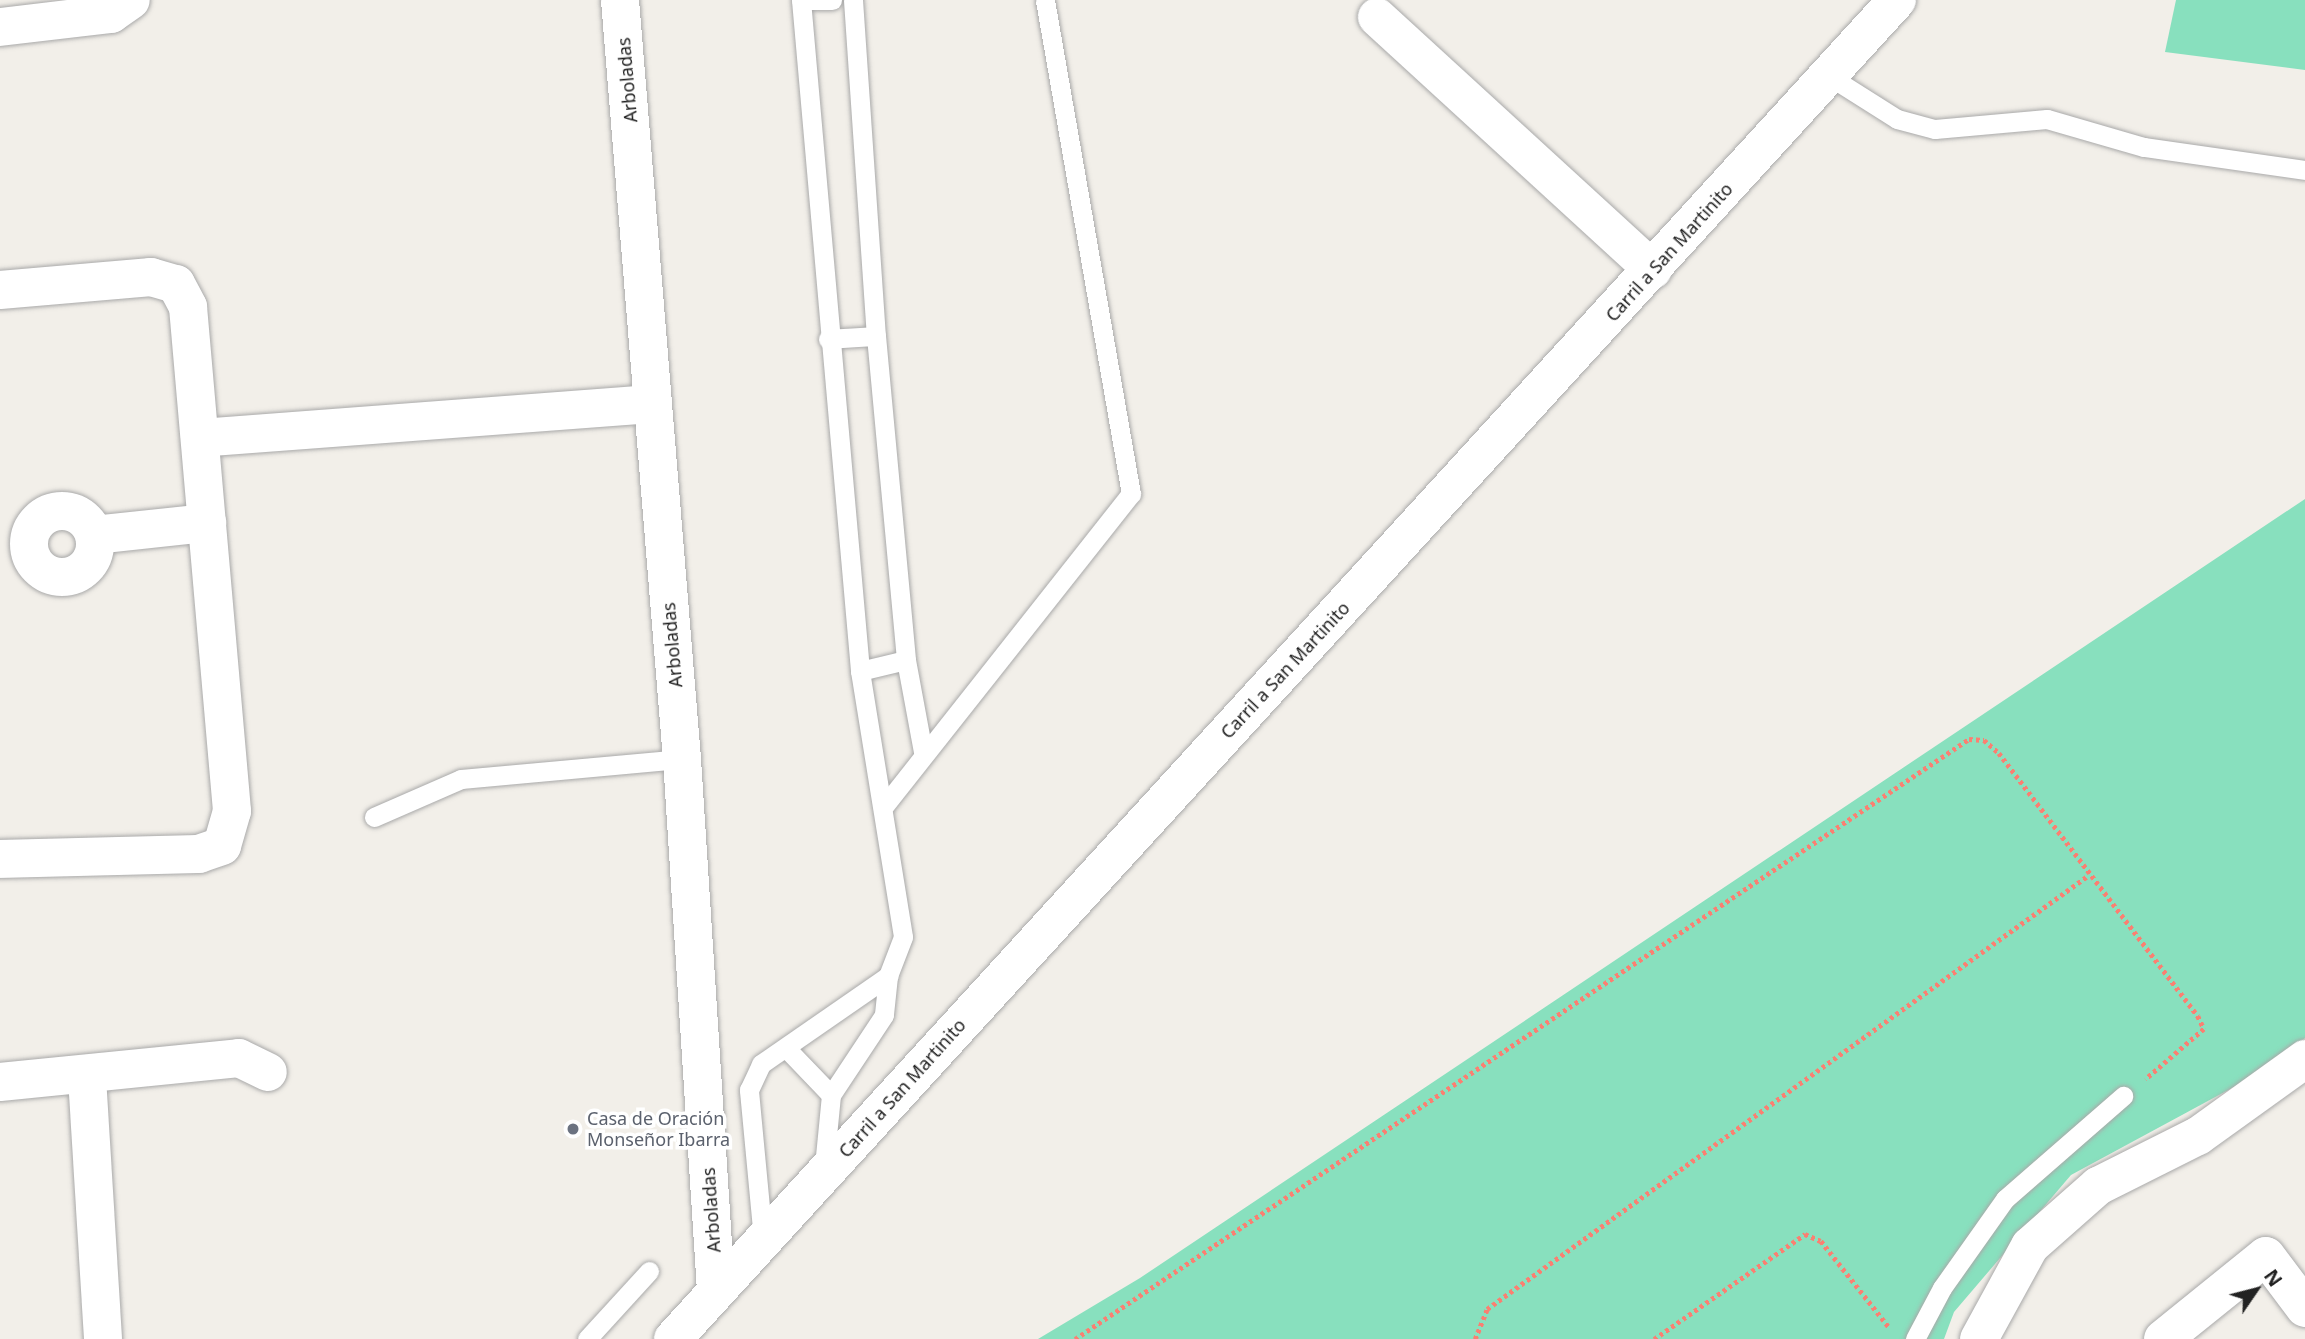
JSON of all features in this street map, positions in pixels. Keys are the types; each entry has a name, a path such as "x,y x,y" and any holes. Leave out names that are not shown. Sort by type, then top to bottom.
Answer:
{"street":[{"path":"0,27 111,14 131,0"},
{"name":"Arboladas","path":"620,0 682,759 716,1290"},
{"name":"Carril a San Martinito","path":"673,1339 1897,0"},
{"path":"1377,17 1653,270"},
{"path":"0,290 151,277 176,284 188,307 232,811 222,846 199,854 0,859"},
{"path":"200,438 653,404"},
{"path":"15,550 48,574 69,576 93,556 94,535 207,523"},
{"path":"0,1082 87,1077 239,1058 268,1072"},
{"path":"1979,1339 2030,1246 2098,1186 2198,1136 2305,1059"},
{"path":"87,1077 103,1339"},
{"path":"2163,1339 2266,1256 2305,1308"}],"lane":[{"path":"823,1174 831,1095 884,1015 888,975 903,937 885,805 860,671 828,339 801,0 832,0"},
{"path":"853,0 876,336 906,660 923,752"},
{"path":"885,805 923,752 1131,494 1045,0"},
{"path":"1829,76 1897,119 1935,129 2047,119 2144,147 2305,170"},
{"path":"828,339 876,336"},
{"path":"860,671 906,660"},
{"path":"374,817 461,779 682,759"},
{"path":"764,1239 749,1090 761,1064 888,975"},
{"path":"786,1048 831,1095"},
{"path":"1915,1339 2005,1199 2123,1096"},
{"path":"587,1339 649,1271"}],"path":[{"path":"1075,1339 1969,739 1984,740 1999,753 2204,1029 2123,1096"},
{"path":"1475,1339 1488,1309 2090,875"},
{"path":"1654,1339 1805,1234 1821,1241 1899,1339"}],"green space":[{"path":"2176,0 2305,0 2305,70 2165,52"},
{"path":"2305,499 2305,1038 2256,1075 2071,1175 1954,1312 1944,1339 1038,1339 1140,1278"}],"place":[{"name":"Casa de Oración Monseñor Ibarra","path":"573,1129"}]}
